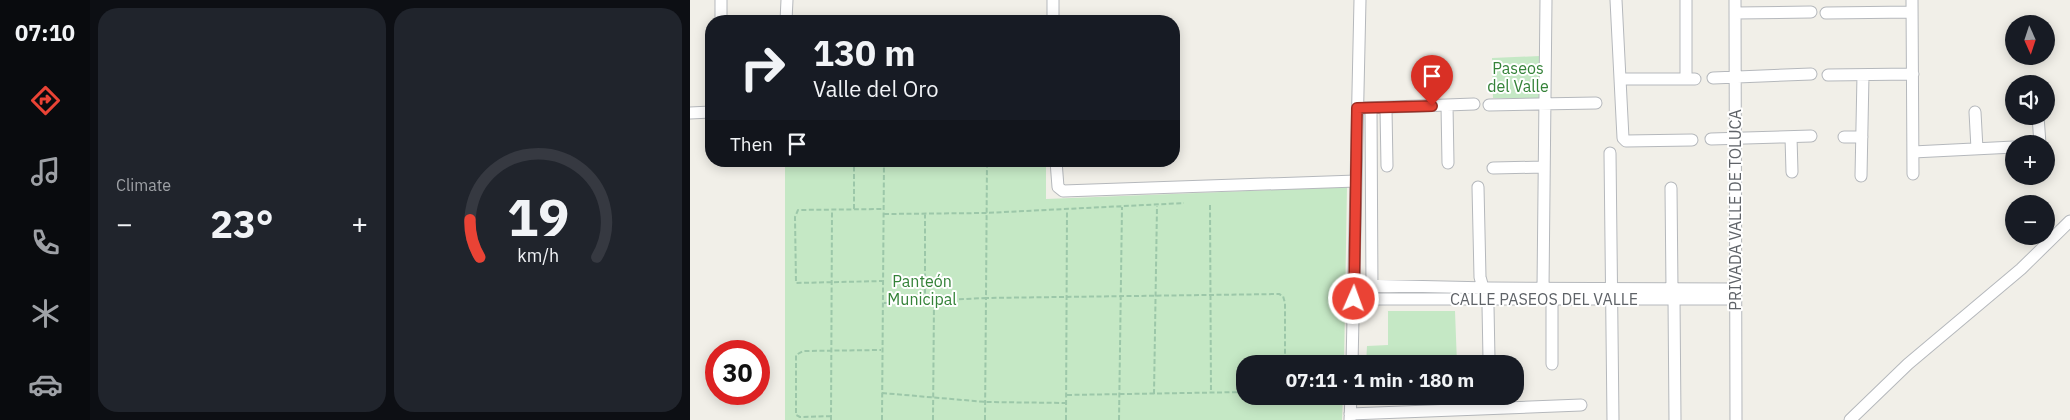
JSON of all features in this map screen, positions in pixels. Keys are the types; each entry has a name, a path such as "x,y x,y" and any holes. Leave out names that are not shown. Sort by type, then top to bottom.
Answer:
{"street":[{"path":"721,15 722,0"},
{"path":"786,15 787,0"},
{"path":"1053,0 1053,15"},
{"path":"1352,355 1360,0"},
{"path":"1543,288 1546,0"},
{"path":"1616,0 1624,140 1692,140"},
{"path":"1621,79 1691,78 1686,0"},
{"name":"PRIVADA VALLE DE TOLUCA","path":"1735,0 1736,420"},
{"path":"1826,13 1912,6 1913,174"},
{"path":"1736,14 1811,12"},
{"path":"1713,78 1811,74"},
{"path":"1828,75 1912,74"},
{"path":"1861,176 1863,75"},
{"path":"1489,105 1596,103"},
{"path":"1357,108 1386,109 1474,104"},
{"path":"1447,105 1448,163"},
{"path":"1371,108 1372,299"},
{"path":"1386,109 1387,166"},
{"path":"690,113 705,112"},
{"path":"1975,112 1977,149"},
{"path":"1791,136 1792,172"},
{"path":"1711,139 1811,136"},
{"path":"1844,138 1862,137"},
{"path":"1913,152 2005,147"},
{"path":"1610,153 1613,420"},
{"path":"1056,167 1058,187 1063,191 1356,181"},
{"path":"1493,168 1543,167"},
{"path":"1478,187 1480,277 1489,317 1489,355"},
{"path":"1671,188 1674,420"},
{"path":"1850,420 1908,364 2021,269 2070,221"},
{"name":"CALLE PASEOS DEL VALLE","path":"1355,285 1552,298 1612,293"},
{"name":"CALLE PASEOS DEL VALLE","path":"1354,299 1484,294 1543,288 1612,293 1735,294"},
{"path":"1552,298 1552,364"},
{"path":"1350,417 1581,405"}],"path":[{"path":"854,167 854,209"},
{"path":"882,420 884,167"},
{"path":"986,420 987,167"},
{"path":"884,214 986,213 1157,206 1184,203"},
{"path":"1210,205 1211,393"},
{"path":"1154,394 1157,206"},
{"path":"1119,420 1122,207"},
{"path":"884,209 798,210 795,217 796,282 798,284 884,281"},
{"path":"832,210 832,350 831,418 800,417 796,415 795,359 798,353 832,350 882,350"},
{"path":"1066,210 1066,420"},
{"path":"925,214 925,301"},
{"path":"884,303 986,298 1276,293 1283,296 1285,303 1285,355"},
{"path":"933,420 934,301"},
{"path":"1067,395 1236,392"},
{"path":"882,393 986,402 1067,403"}],"green space":[{"name":"Paseos del Valle","path":"1540,56 1539,98 1493,98 1492,58"},
{"name":"Panteón Municipal","path":"785,167 1046,167 1046,199 1347,187 1344,355 1236,355 1236,405 1343,405 1342,420 785,420"},
{"path":"1388,311 1455,311 1457,355 1366,355 1367,346 1388,345"}],"route":[{"path":"1354,299 1357,108 1386,109 1432,106"}]}
